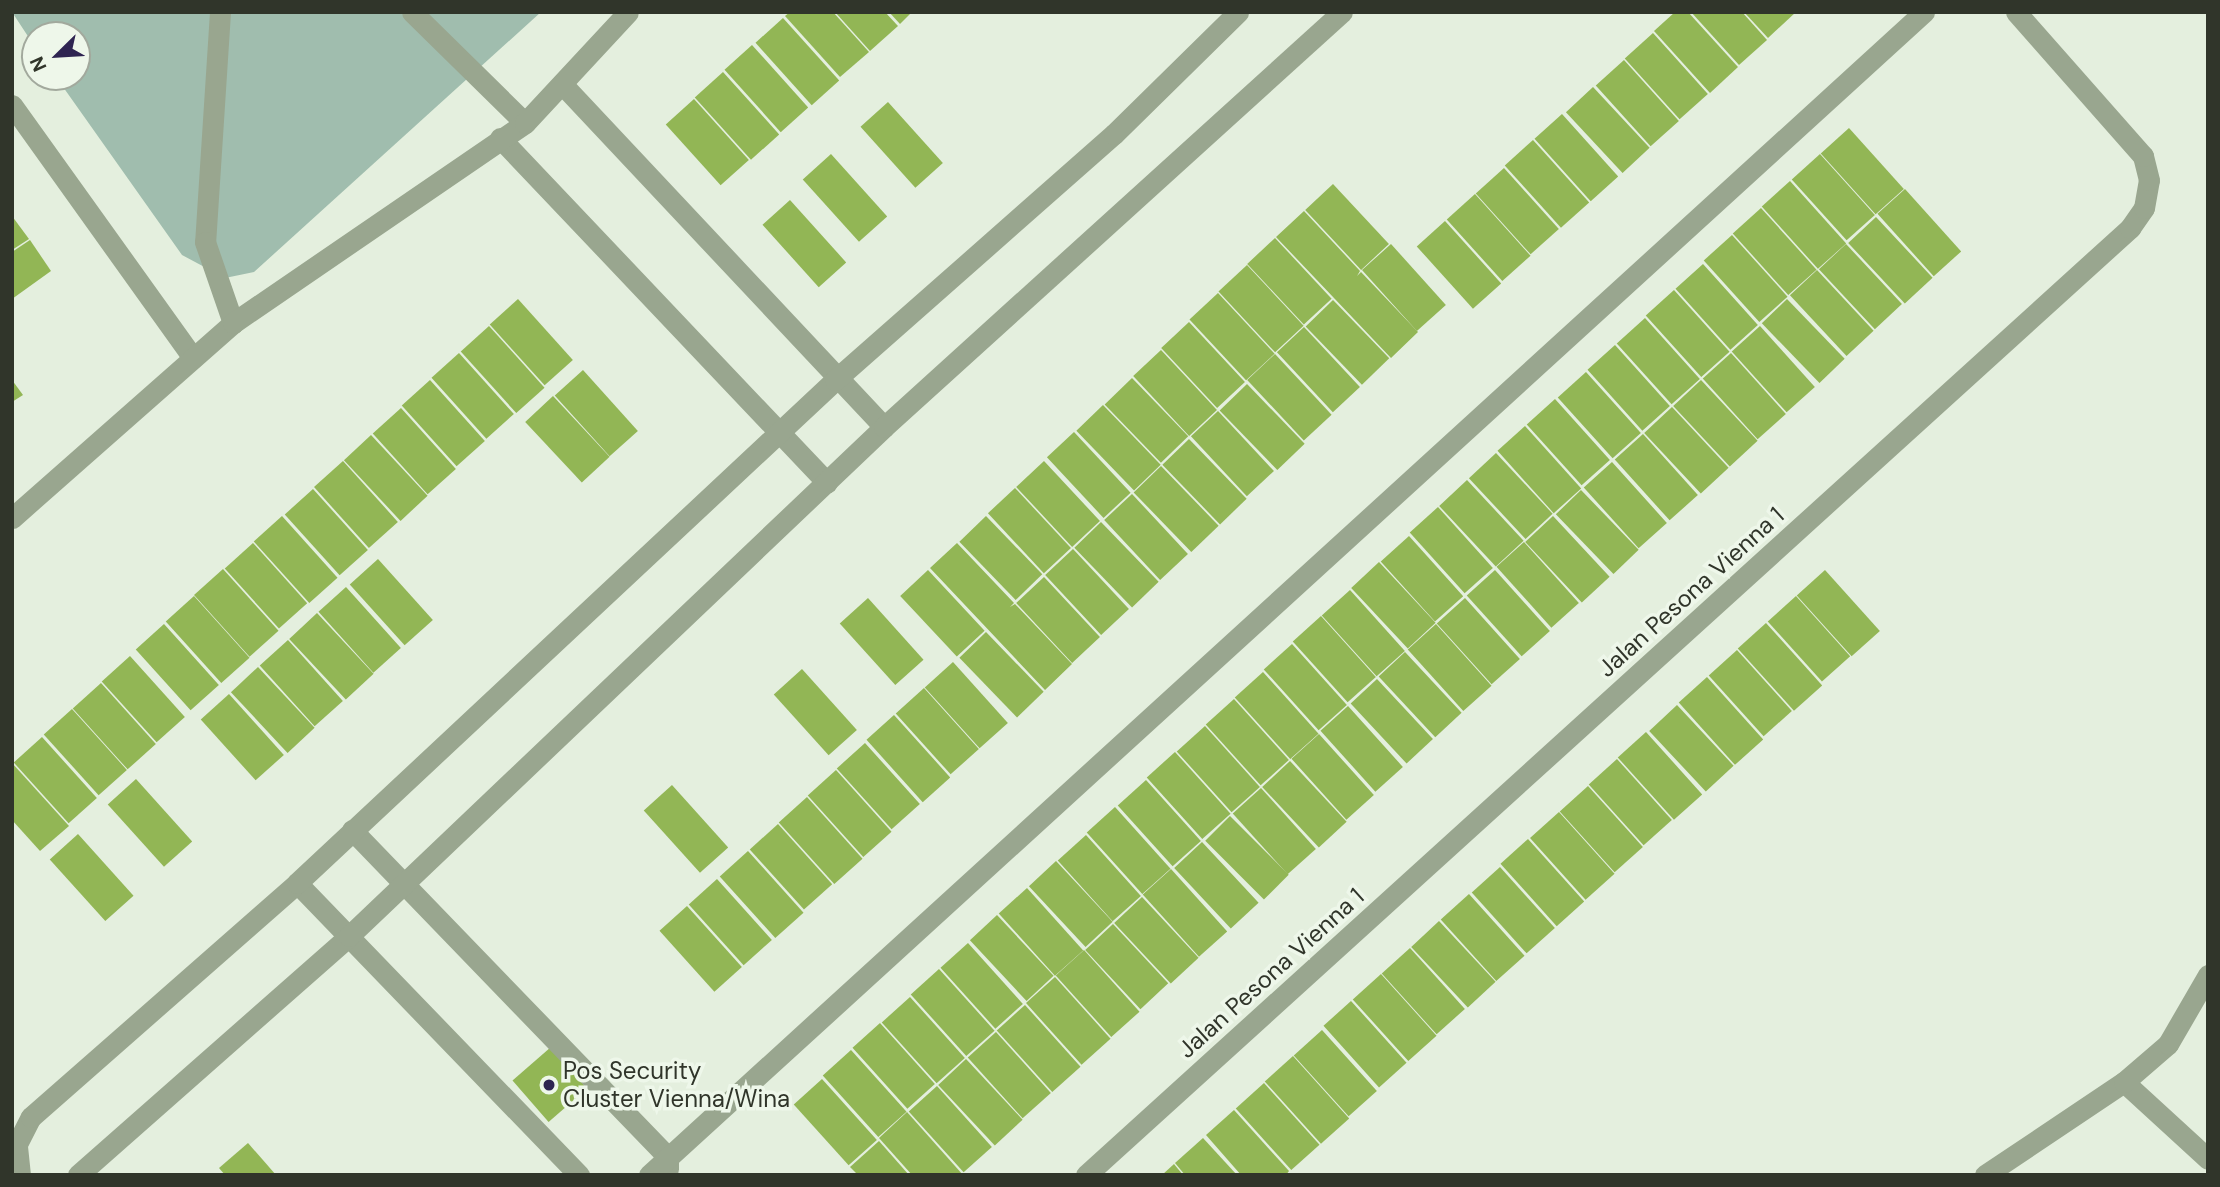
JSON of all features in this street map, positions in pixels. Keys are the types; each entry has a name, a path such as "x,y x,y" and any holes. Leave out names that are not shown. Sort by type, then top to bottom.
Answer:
{"street":[{"path":"220,12 205,242 233,323"},
{"path":"412,12 525,123"},
{"path":"12,518 233,323 525,123 628,12"},
{"path":"20,1175 17,1144 31,1117 297,883 779,436 835,380 1114,134 1238,12"},
{"path":"78,1175 349,936 884,428 1342,12"},
{"path":"649,1175 668,1166 1924,12"},
{"name":"Jalan Pesona Vienna 1","path":"1086,1175 2130,228 2144,208 2149,180 2143,156 2016,12"},
{"path":"563,85 835,380 884,428"},
{"path":"12,105 193,358"},
{"path":"500,138 827,484"},
{"path":"352,830 668,1166"},
{"path":"297,883 579,1175"},
{"path":"1985,1175 2124,1082 2168,1044 2208,975"},
{"path":"2124,1082 2208,1159"}],"green space":[{"path":"12,12 541,12 254,272 225,278 182,255 66,91 91,91 91,21 21,21 21,26"}],"building":[{"path":"790,12 833,12 869,52 840,77 785,16"},
{"path":"835,12 885,12 898,26 870,51"},
{"path":"889,12 912,12 900,24"},
{"path":"1675,12 1688,12 1738,67 1710,93 1654,31"},
{"path":"1691,12 1742,12 1767,40 1739,65"},
{"path":"1744,12 1796,12 1768,38"},
{"path":"783,18 839,80 812,105 756,43"},
{"path":"1653,33 1708,94 1680,119 1625,58"},
{"path":"752,45 808,107 781,132 725,70"},
{"path":"1624,60 1679,121 1651,146 1596,85"},
{"path":"723,72 779,134 751,160 695,97"},
{"path":"1593,87 1650,148 1623,173 1566,112"},
{"path":"694,99 749,160 721,185 666,124"},
{"path":"888,102 943,163 915,188 861,127"},
{"path":"1562,114 1618,176 1591,201 1535,139"},
{"path":"1849,128 1904,189 1876,214 1821,153"},
{"path":"1533,140 1589,202 1561,228 1505,165"},
{"path":"831,154 887,216 859,242 803,179"},
{"path":"1820,154 1875,215 1847,240 1792,179"},
{"path":"1504,168 1559,229 1531,254 1476,193"},
{"path":"1790,181 1846,243 1818,269 1762,206"},
{"path":"1333,184 1389,244 1361,270 1305,210"},
{"path":"1905,189 1961,251 1934,276 1878,214"},
{"path":"1475,194 1531,256 1502,281 1447,219"},
{"path":"790,200 846,262 819,287 763,225"},
{"path":"1761,208 1817,270 1788,295 1733,233"},
{"path":"1304,211 1360,271 1357,276 1361,272 1418,332 1391,358 1276,237"},
{"path":"12,216 29,239 12,250"},
{"path":"1876,217 1933,278 1905,304 1848,243"},
{"path":"1445,221 1501,283 1473,309 1417,246"},
{"path":"1732,235 1788,297 1759,322 1704,260"},
{"path":"1275,238 1332,299 1304,325 1247,264"},
{"path":"30,240 51,271 12,299 12,252"},
{"path":"1391,244 1446,305 1417,331 1362,270"},
{"path":"1846,244 1902,304 1875,329 1819,269"},
{"path":"1703,264 1758,325 1730,350 1676,289"},
{"path":"1247,265 1304,326 1275,352 1218,292"},
{"path":"1817,270 1874,331 1847,356 1790,295"},
{"path":"1674,290 1730,352 1701,377 1646,315"},
{"path":"1218,293 1275,354 1246,380 1189,320"},
{"path":"518,299 573,360 545,385 490,324"},
{"path":"1787,299 1845,359 1819,383 1762,323"},
{"path":"1333,300 1389,358 1362,385 1306,326"},
{"path":"1645,318 1700,379 1672,404 1617,343"},
{"path":"1189,322 1245,382 1217,408 1161,348"},
{"path":"489,326 545,388 516,413 461,351"},
{"path":"1760,326 1815,387 1787,412 1732,351"},
{"path":"1304,327 1360,387 1333,412 1277,352"},
{"path":"1615,345 1670,406 1642,431 1588,370"},
{"path":"1161,350 1217,410 1189,436 1133,376"},
{"path":"459,353 514,414 486,439 432,378"},
{"path":"1731,353 1786,414 1758,439 1703,378"},
{"path":"1275,354 1332,415 1304,441 1247,380"},
{"path":"583,370 638,431 610,456 555,395"},
{"path":"1586,372 1641,433 1613,458 1558,397"},
{"path":"1132,378 1188,436 1161,463 1105,404"},
{"path":"12,380 23,395 12,402"},
{"path":"430,380 485,441 457,466 402,405"},
{"path":"1701,380 1758,441 1730,467 1673,406"},
{"path":"1247,384 1305,444 1277,470 1220,410"},
{"path":"553,396 610,457 582,483 525,422"},
{"path":"1555,399 1610,460 1582,485 1527,424"},
{"path":"1103,405 1161,465 1134,490 1076,431"},
{"path":"1672,407 1729,468 1701,494 1644,433"},
{"path":"401,408 456,469 428,494 373,433"},
{"path":"1218,411 1274,471 1247,496 1191,436"},
{"path":"1525,426 1581,488 1554,513 1498,451"},
{"path":"1074,432 1131,493 1104,518 1047,457"},
{"path":"1643,434 1698,495 1670,520 1615,459"},
{"path":"371,435 428,496 401,521 344,460"},
{"path":"1189,439 1247,499 1220,524 1162,465"},
{"path":"1496,453 1553,514 1526,539 1469,478"},
{"path":"343,461 398,522 369,548 314,487"},
{"path":"1044,461 1100,521 1072,547 1016,487"},
{"path":"1612,462 1667,523 1639,548 1584,487"},
{"path":"1161,466 1219,526 1191,552 1134,492"},
{"path":"1467,480 1524,541 1496,567 1439,506"},
{"path":"1015,488 1071,548 1044,573 988,513"},
{"path":"313,489 368,550 340,575 285,514"},
{"path":"1581,490 1639,550 1613,574 1556,514"},
{"path":"1132,494 1188,554 1160,580 1104,520"},
{"path":"1438,507 1493,568 1465,593 1410,532"},
{"path":"282,516 338,578 309,603 254,541"},
{"path":"986,516 1042,574 1016,600 959,542"},
{"path":"1553,516 1610,577 1582,603 1525,542"},
{"path":"1101,522 1159,582 1132,607 1074,548"},
{"path":"1409,536 1463,596 1435,622 1381,561"},
{"path":"1524,542 1579,603 1551,628 1497,567"},
{"path":"253,543 307,603 279,629 225,568"},
{"path":"957,543 1014,603 1010,607 1015,604 1072,664 1045,690 930,568"},
{"path":"1073,549 1129,609 1101,635 1045,575"},
{"path":"378,559 433,620 405,645 350,584"},
{"path":"1379,562 1436,623 1408,649 1351,588"},
{"path":"223,569 279,631 250,657 194,595"},
{"path":"928,570 985,631 957,657 900,596"},
{"path":"1495,570 1550,631 1522,656 1467,595"},
{"path":"1825,570 1880,631 1852,656 1797,595"},
{"path":"1044,577 1100,637 1072,663 1016,603"},
{"path":"346,587 401,648 373,673 319,612"},
{"path":"1350,590 1405,651 1377,676 1322,615"},
{"path":"194,596 250,658 221,683 166,621"},
{"path":"1796,596 1850,656 1822,682 1768,621"},
{"path":"868,598 924,660 895,685 840,623"},
{"path":"1465,598 1520,659 1492,684 1437,623"},
{"path":"317,613 374,674 346,700 289,639"},
{"path":"1321,616 1376,677 1348,702 1293,641"},
{"path":"1766,623 1822,685 1794,711 1738,648"},
{"path":"164,624 219,685 191,710 136,649"},
{"path":"1436,624 1492,686 1463,711 1408,649"},
{"path":"986,632 1044,692 1017,717 959,658"},
{"path":"288,640 343,701 315,726 260,665"},
{"path":"1292,644 1347,705 1319,730 1264,669"},
{"path":"1737,650 1792,711 1764,736 1709,675"},
{"path":"1405,652 1462,713 1435,737 1379,677"},
{"path":"130,656 185,717 157,742 102,681"},
{"path":"953,662 1008,723 980,748 925,687"},
{"path":"258,667 315,728 288,753 231,692"},
{"path":"802,669 857,730 829,755 774,694"},
{"path":"1263,672 1319,734 1290,759 1235,697"},
{"path":"1707,677 1763,739 1735,765 1679,702"},
{"path":"1377,679 1433,739 1407,764 1351,704"},
{"path":"101,683 156,744 128,769 73,708"},
{"path":"924,688 979,749 951,774 896,713"},
{"path":"229,694 284,755 256,780 201,719"},
{"path":"1234,699 1289,760 1261,785 1206,724"},
{"path":"1677,705 1734,766 1706,792 1649,731"},
{"path":"1348,706 1403,767 1375,792 1321,731"},
{"path":"72,709 127,770 99,795 44,734"},
{"path":"894,715 950,777 923,802 867,740"},
{"path":"1205,726 1260,787 1232,812 1177,751"},
{"path":"1646,732 1702,794 1674,820 1618,757"},
{"path":"1319,734 1374,795 1346,820 1292,759"},
{"path":"42,737 97,798 69,823 14,762"},
{"path":"865,743 920,804 892,829 837,768"},
{"path":"1175,752 1231,814 1202,839 1147,777"},
{"path":"1617,759 1672,820 1644,845 1589,784"},
{"path":"1290,761 1347,822 1319,848 1262,787"},
{"path":"12,763 69,826 40,851 12,820"},
{"path":"836,770 892,832 863,857 808,795"},
{"path":"136,779 192,841 164,867 108,804"},
{"path":"1146,780 1201,841 1173,866 1118,805"},
{"path":"672,785 728,847 700,873 644,810"},
{"path":"1588,786 1643,847 1615,872 1560,811"},
{"path":"1261,788 1316,849 1288,874 1233,813"},
{"path":"807,797 863,859 834,884 779,822"},
{"path":"1115,807 1171,869 1142,894 1087,832"},
{"path":"1559,812 1615,874 1586,900 1530,838"},
{"path":"1230,816 1289,875 1264,899 1205,841"},
{"path":"778,824 832,884 804,910 750,849"},
{"path":"78,834 134,896 105,921 50,859"},
{"path":"1086,835 1141,896 1113,921 1058,860"},
{"path":"1528,839 1584,901 1557,926 1501,864"},
{"path":"1202,842 1259,903 1231,929 1174,868"},
{"path":"748,851 804,913 775,938 720,876"},
{"path":"1056,861 1113,922 1086,947 1029,886"},
{"path":"1500,867 1555,928 1527,953 1472,892"},
{"path":"1171,869 1227,931 1199,957 1143,894"},
{"path":"717,879 772,940 744,965 689,904"},
{"path":"1027,888 1083,950 1055,976 999,913"},
{"path":"1469,894 1525,956 1496,981 1441,919"},
{"path":"1142,897 1199,958 1171,984 1114,923"},
{"path":"687,906 742,967 714,992 660,931"},
{"path":"997,915 1054,976 1027,1001 970,940"},
{"path":"1439,921 1496,982 1468,1008 1411,947"},
{"path":"1113,924 1168,983 1140,1009 1085,950"},
{"path":"968,943 1023,1004 995,1029 941,968"},
{"path":"1410,948 1465,1009 1437,1034 1382,973"},
{"path":"1084,950 1140,1012 1111,1037 1056,975"},
{"path":"939,969 995,1031 966,1056 911,994"},
{"path":"1381,974 1437,1036 1408,1061 1353,999"},
{"path":"1055,977 1111,1039 1082,1065 1026,1003"},
{"path":"910,997 965,1058 937,1083 882,1022"},
{"path":"1351,1001 1407,1063 1379,1087 1324,1026"},
{"path":"1025,1005 1081,1067 1052,1092 997,1030"},
{"path":"880,1023 935,1084 907,1109 853,1048"},
{"path":"1322,1030 1377,1091 1349,1116 1294,1055"},
{"path":"996,1032 1051,1093 1023,1118 968,1057"},
{"name":"Pos Security Cluster Vienna/Wina","path":"551,1047 587,1089 549,1122 513,1080"},
{"path":"851,1050 907,1112 878,1137 823,1075"},
{"path":"1293,1056 1349,1118 1321,1144 1265,1081"},
{"path":"966,1059 1023,1120 995,1146 938,1085"},
{"path":"822,1079 877,1140 849,1165 794,1104"},
{"path":"1264,1083 1320,1145 1291,1170 1236,1108"},
{"path":"937,1086 992,1147 964,1172 909,1111"},
{"path":"1234,1110 1289,1171 1286,1175 1241,1175 1206,1135"},
{"path":"907,1112 963,1175 912,1175 879,1138"},
{"path":"1203,1138 1237,1175 1185,1175 1175,1163"},
{"path":"879,1141 909,1175 858,1175 850,1167"},
{"path":"248,1143 276,1175 225,1175 219,1168"},
{"path":"1174,1164 1183,1175 1162,1175"}],"place":[{"name":"Pos Security Cluster Vienna/Wina","path":"549,1085"}]}
